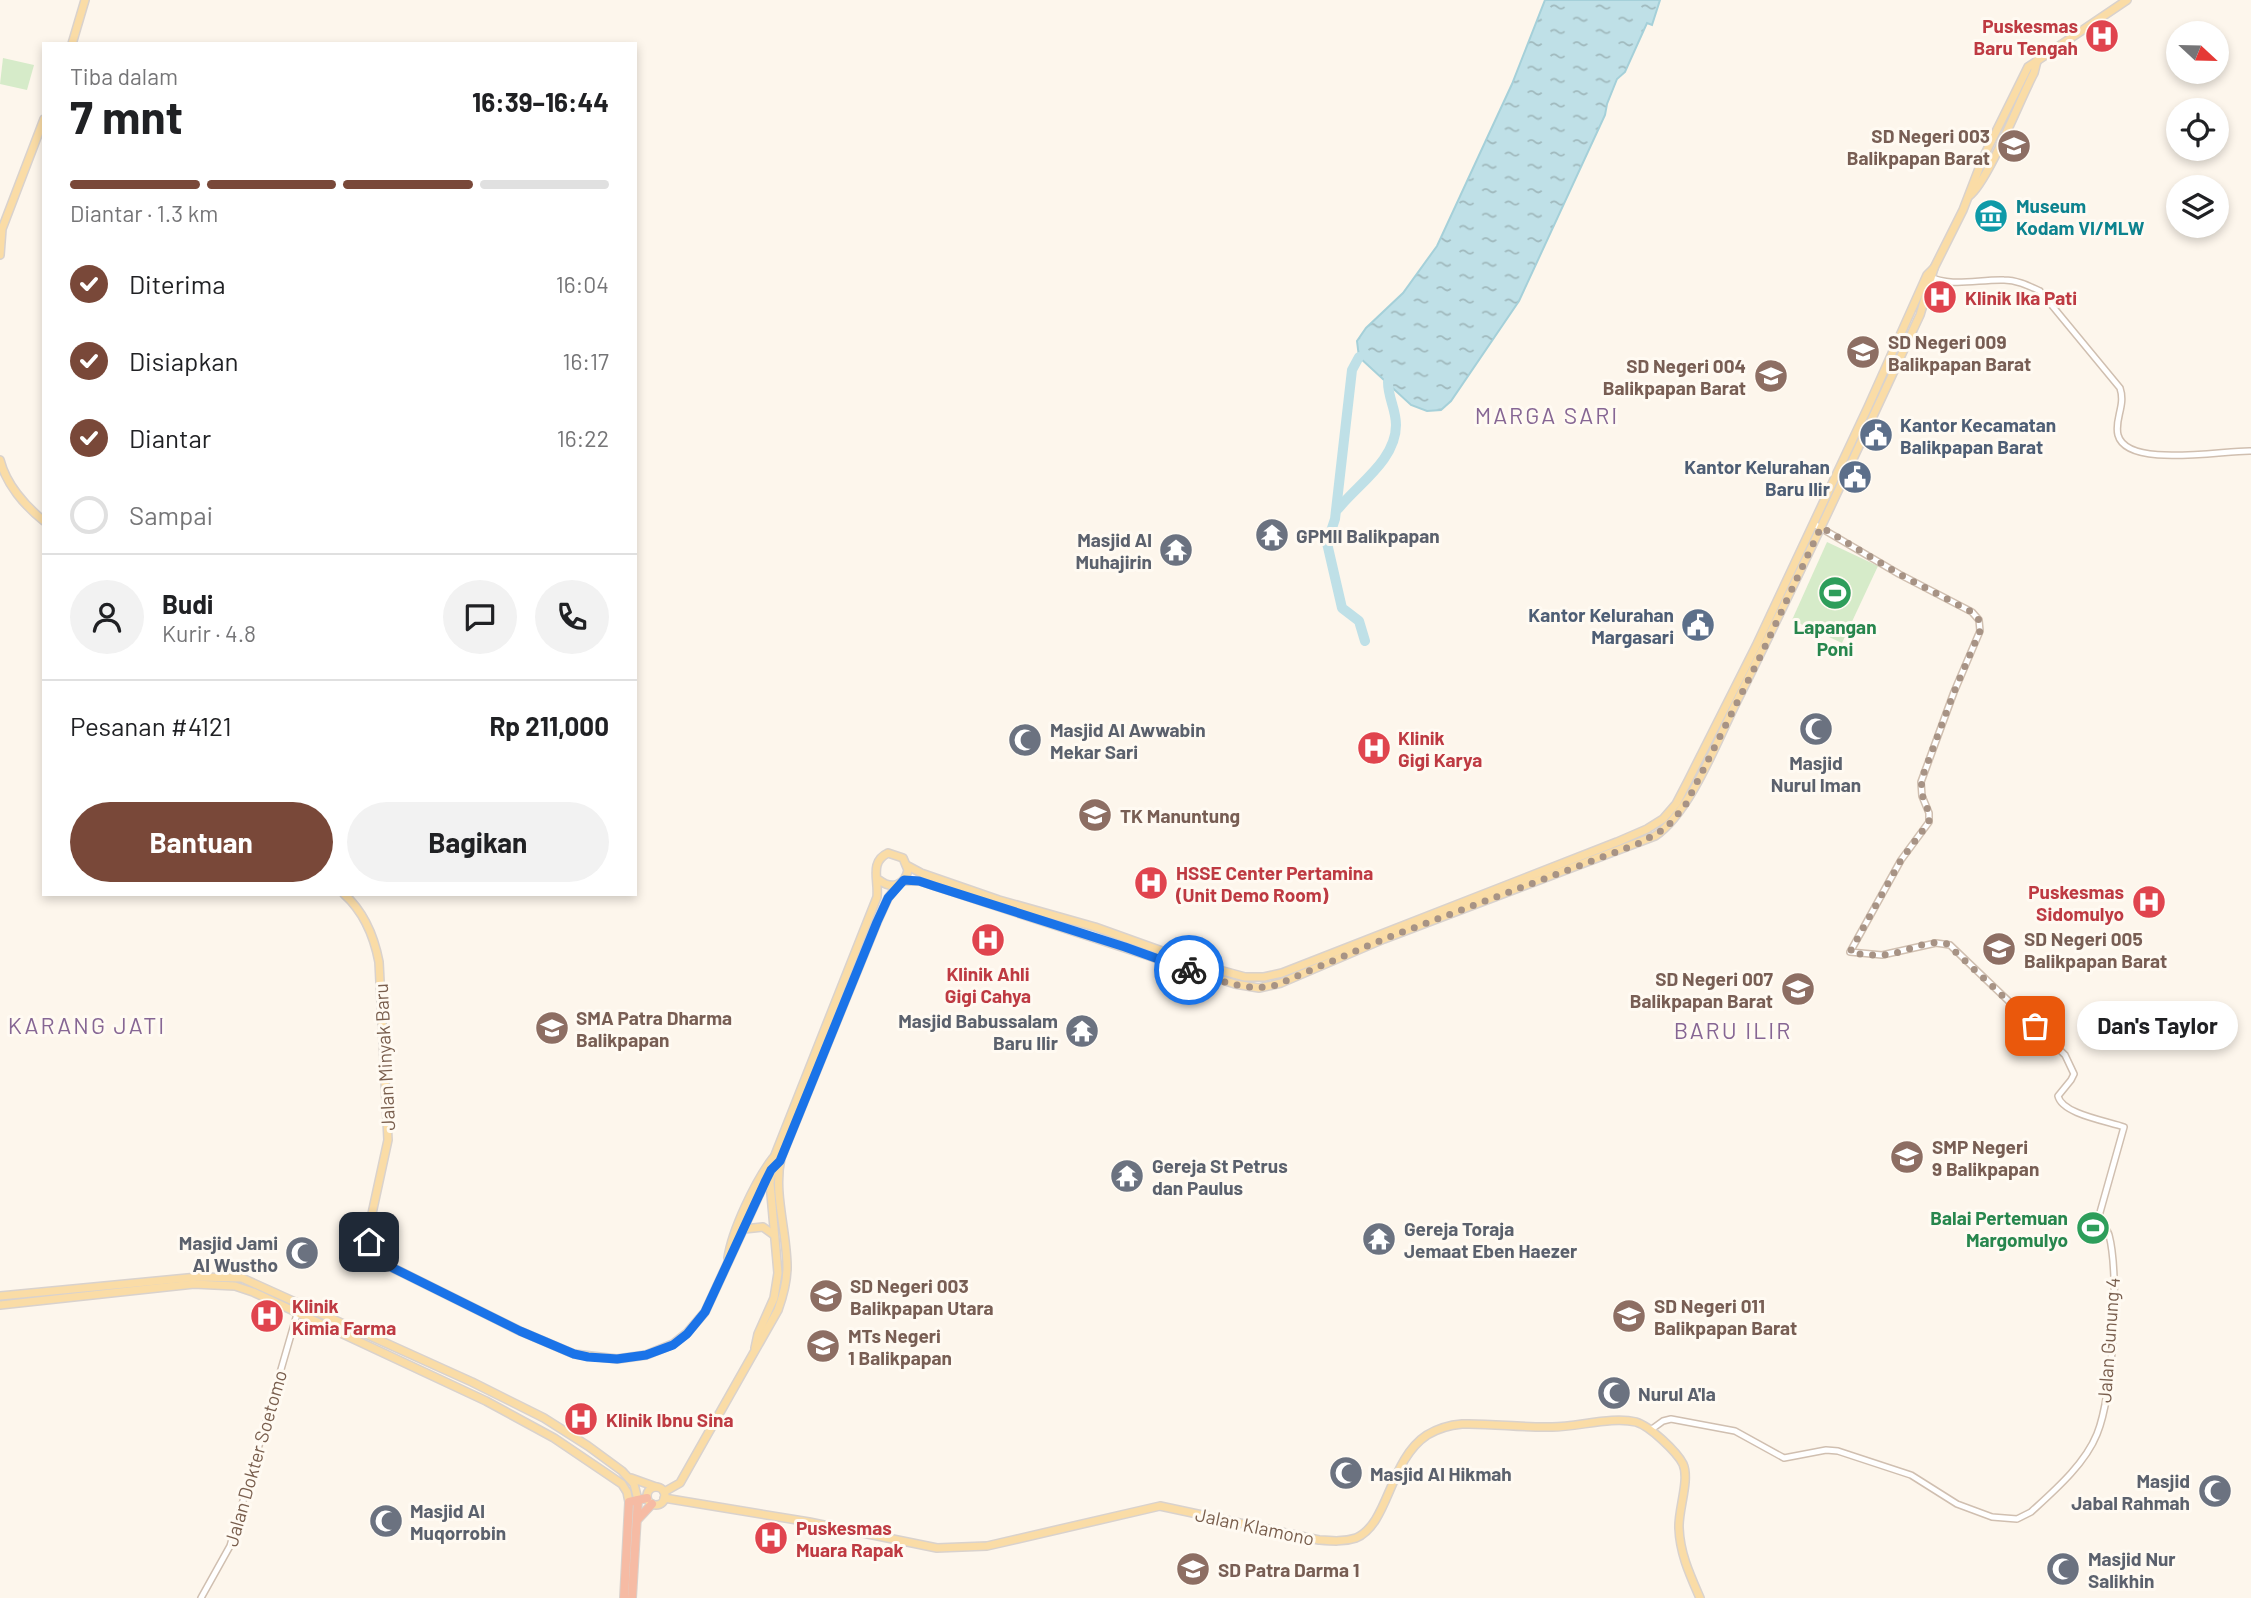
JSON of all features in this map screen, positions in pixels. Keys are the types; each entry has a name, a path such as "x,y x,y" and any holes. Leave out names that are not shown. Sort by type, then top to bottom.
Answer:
{"highway":[{"path":"632,1598 641,1501"},
{"path":"638,1519 641,1501"},
{"path":"624,1598 641,1501"}],"main road":[{"path":"73,42 85,0"},
{"path":"879,880 890,886 901,883 929,884 1196,972 1244,986 1270,987 1647,830 1662,819 1675,804 1688,781 1818,525 1920,315 1930,277 1969,196 1983,158 2028,67 2127,0"},
{"path":"1969,196 1976,191 1990,165 2038,60"},
{"path":"0,255 2,229 42,124"},
{"path":"0,460 8,480 42,519"},
{"path":"727,1262 729,1247 753,1192 778,1158 810,1076 877,897 879,880 876,868 884,855 894,853 908,866 921,873 999,900 1095,927 1201,965 1245,977 1272,976 1640,843 1659,833 1685,806 1763,651 1818,525"},
{"path":"810,1076 888,898 908,874 908,866"},
{"name":"Jalan Minyak Baru","path":"346,896 372,935 379,962 388,1140 369,1228 369,1242 373,1254 388,1266 520,1331 574,1354 601,1359 632,1358 673,1345 687,1334 705,1312 778,1158"},
{"path":"1196,972 1201,965"},
{"path":"0,1305 194,1284 235,1286 486,1401 554,1438 641,1501 659,1504 663,1493 680,1483 755,1349 765,1338 778,1310 786,1275 778,1158"},
{"path":"755,1349 758,1334 774,1298 778,1273 771,1170"},
{"path":"744,1229 763,1227 774,1235"},
{"path":"0,1296 198,1277 242,1278 534,1413 581,1441 629,1477 641,1501"},
{"name":"Jalan Klamono","path":"629,1477 663,1493 937,1548 986,1546 1160,1506 1319,1540 1342,1541 1359,1536 1372,1527 1407,1455 1424,1438 1443,1428 1460,1424 1556,1427 1621,1420 1652,1429"},
{"path":"1652,1429 1684,1467 1679,1520 1680,1545 1683,1559 1700,1598"},
{"path":"641,1501 651,1488 663,1493"}],"street":[{"path":"1930,277 1950,283 2006,279 2040,291 2120,387 2123,400 2118,435 2127,448 2151,455 2251,451"},
{"name":"Jalan Gunung 4","path":"1652,1429 1671,1419 1728,1430 1742,1434 1784,1458 1834,1450 1919,1478 1964,1508 2011,1520 2027,1515 2085,1455 2098,1433 2109,1376 2114,1295 2109,1236 2099,1216 2124,1127 2073,1111 2060,1103 2058,1096 2074,1074 2065,1055 1950,945 1936,943 1882,955 1850,952 1901,860 1929,822 1929,813 1921,792 1922,778 1980,631 1979,620 1972,612 1899,574 1818,525"},
{"name":"Jalan Dokter Soetomo","path":"201,1598 230,1546 297,1314"}],"green space":[{"path":"3,58 34,65 27,90 0,84"},
{"name":"Lapangan Poni","path":"1827,542 1878,566 1842,643 1792,620"}],"water":[{"path":"1545,0 1660,0 1652,25 1647,23 1625,72 1617,79 1605,115 1519,301 1451,401 1441,410 1427,411 1411,405 1359,357 1357,341 1366,328 1403,293 1437,246 1512,84"}],"waterway":[{"path":"1359,357 1352,370 1335,519 1327,543 1342,608 1359,621 1365,641"},
{"path":"1338,509 1374,471 1390,449 1396,425 1388,382"}],"way so far":[{"path":"1189,970 1244,986 1265,988 1281,984 1384,939 1640,843 1659,833 1685,806 1763,651 1821,527 1899,574 1972,612 1980,624 1970,658 1954,692 1922,778 1921,792 1929,813 1929,822 1901,860 1850,952 1882,955 1936,943 1947,944 2035,1026"}],"place":[{"name":"Puskesmas Baru Tengah","path":"2102,36"},
{"name":"SD Negeri 003 Balikpapan Barat","path":"2014,146"},
{"name":"Museum Kodam VI/MLW","path":"1991,216"},
{"name":"Klinik Ika Pati","path":"1940,297"},
{"name":"SD Negeri 009 Balikpapan Barat","path":"1863,352"},
{"name":"SD Negeri 004 Balikpapan Barat","path":"1771,376"},
{"name":"Kantor Kecamatan Balikpapan Barat","path":"1876,435"},
{"name":"Kantor Kelurahan Baru Ilir","path":"1855,477"},
{"name":"GPMII Balikpapan","path":"1272,535"},
{"name":"Masjid Al Muhajirin","path":"1176,550"},
{"name":"Lapangan Poni","path":"1835,593"},
{"name":"Kantor Kelurahan Margasari","path":"1698,625"},
{"name":"Masjid Nurul Iman","path":"1816,729"},
{"name":"Masjid Al Awwabin Mekar Sari","path":"1025,740"},
{"name":"Klinik Gigi Karya","path":"1374,748"},
{"name":"TK Manuntung","path":"1095,815"},
{"name":"HSSE Center Pertamina (Unit Demo Room)","path":"1151,883"},
{"name":"Puskesmas Sidomulyo","path":"2149,902"},
{"name":"Klinik Ahli Gigi Cahya","path":"988,940"},
{"name":"SD Negeri 005 Balikpapan Barat","path":"1999,949"},
{"name":"SD Negeri 007 Balikpapan Barat","path":"1798,989"},
{"name":"Dan's Taylor","path":"2035,1026"},
{"name":"SMA Patra Dharma Balikpapan","path":"552,1028"},
{"name":"Masjid Babussalam Baru Ilir","path":"1082,1031"},
{"name":"SMP Negeri 9 Balikpapan","path":"1907,1157"},
{"name":"Gereja St Petrus dan Paulus","path":"1127,1176"},
{"name":"Balai Pertemuan Margomulyo","path":"2093,1228"},
{"name":"Gereja Toraja Jemaat Eben Haezer","path":"1379,1239"},
{"name":"Masjid Jami Al Wustho","path":"302,1253"},
{"name":"SD Negeri 003 Balikpapan Utara","path":"826,1296"},
{"name":"Klinik Kimia Farma","path":"267,1316"},
{"name":"SD Negeri 011 Balikpapan Barat","path":"1629,1316"},
{"name":"MTs Negeri 1 Balikpapan","path":"823,1346"},
{"name":"Nurul A'la","path":"1614,1393"},
{"name":"Klinik Ibnu Sina","path":"581,1419"},
{"name":"Masjid Al Hikmah","path":"1346,1473"},
{"name":"Masjid Jabal Rahmah","path":"2215,1491"},
{"name":"Masjid Al Muqorrobin","path":"386,1521"},
{"name":"Puskesmas Muara Rapak","path":"771,1538"},
{"name":"SD Patra Darma 1","path":"1193,1569"},
{"name":"Masjid Nur Salikhin","path":"2063,1569"}],"district":[{"name":"MARGA SARI","path":"1547,415"},
{"name":"KARANG JATI","path":"87,1025"},
{"name":"BARU ILIR","path":"1733,1030"}],"route":[{"path":"369,1242 371,1251 383,1263 520,1331 574,1354 601,1359 646,1355 673,1345 687,1334 705,1312 766,1180 780,1161 888,898 904,880 919,881 1189,970"}]}
